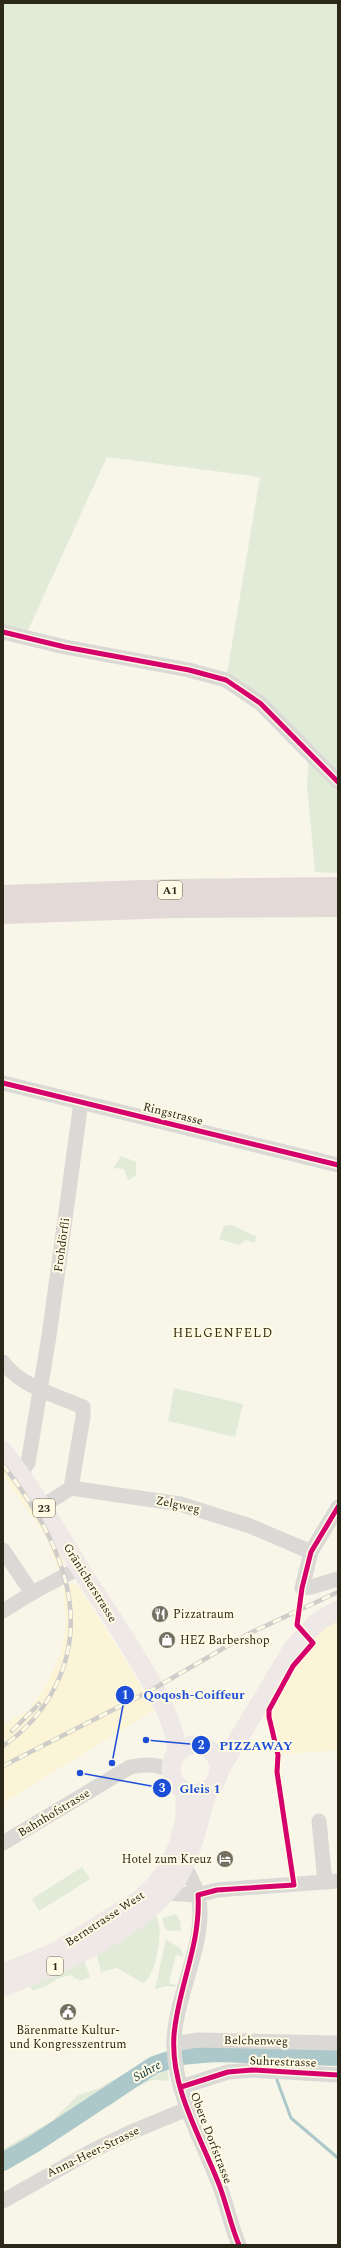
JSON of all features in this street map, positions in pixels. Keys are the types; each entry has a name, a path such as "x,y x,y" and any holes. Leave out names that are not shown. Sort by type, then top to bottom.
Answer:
{"highway":[{"name":"A1","path":"3,896 181,890 338,888"},
{"name":"A1","path":"3,913 173,907 338,906"}],"main road":[{"name":"Gränicherstrasse","path":"3,1451 43,1506 79,1568 129,1644 170,1720 177,1747 176,1754"},
{"name":"1","path":"208,1790 215,1784 219,1771 232,1752 237,1739 293,1648 317,1622 338,1610"},
{"name":"Gränicherstrasse","path":"170,1720 203,1747"},
{"path":"208,1790 195,1793 183,1790 175,1782 171,1772 176,1754 186,1747 224,1746 237,1739"},
{"path":"203,1747 215,1756 219,1771"},
{"name":"Bernstrasse West","path":"3,1973 57,1951 140,1899 154,1886 166,1870 178,1845 185,1820 185,1796 183,1790"},
{"name":"Bernstrasse West","path":"3,1987 45,1971 87,1951 150,1908 166,1893 184,1865 208,1790"}],"street":[{"path":"3,632 49,644 189,670 226,680 245,691 266,708 338,782"},
{"name":"Ringstrasse","path":"3,1083 338,1165"},
{"name":"Frohdörfli","path":"20,1473 28,1463 41,1389 81,1102"},
{"path":"3,1362 11,1373 41,1389 83,1407 84,1417 71,1488 43,1506"},
{"name":"Zelgweg","path":"71,1488 180,1504 250,1526 311,1552"},
{"path":"338,1506 311,1552 302,1588 312,1588 338,1579"},
{"path":"3,1550 32,1593"},
{"path":"3,1611 32,1593 79,1568"},
{"name":"Bahnhofstrasse","path":"3,1843 130,1767 138,1765 161,1767 171,1772"},
{"path":"166,1893 198,1895 217,1890 332,1882 319,1821"},
{"path":"184,1865 198,1895"},
{"name":"Obere Dorfstrasse","path":"198,1895 197,1932 175,2026 174,2046 176,2068 188,2110 220,2187 239,2245"},
{"name":"Belchenweg","path":"174,2046 197,2040 338,2043"},
{"name":"Suhrestrasse","path":"181,2087 228,2072 252,2070 338,2075"},
{"name":"Anna-Heer-Strasse","path":"3,2201 22,2192 42,2178 83,2155 129,2133 188,2110"}],"shaded area":[{"path":"3,1460 65,1562 58,1569 46,1536 3,1475"},
{"path":"63,1584 77,1585 129,1666 154,1710 3,1803 3,1724 29,1710 45,1688 61,1653 66,1627"},
{"path":"338,1610 338,1750 278,1755 269,1717 267,1689"}],"green space":[{"path":"3,3 338,3 338,873 315,872 307,786 309,752 226,680 260,477 107,457 24,639 3,632"},
{"path":"121,1156 136,1162 136,1176 128,1180 124,1169 113,1168"},
{"path":"231,1225 256,1236 255,1243 246,1240 238,1245 219,1239 224,1226"},
{"path":"174,1388 243,1404 235,1437 168,1421"},
{"path":"82,1867 90,1879 39,1911 32,1899"},
{"path":"176,1914 180,1921 181,1933 179,1930 170,1931 165,1929 162,1918"},
{"path":"156,1916 159,1922 160,1931 158,1952 152,1972 148,1979 143,1983 117,1968 101,1972 97,1955"},
{"path":"166,1939 181,1949 184,1957 176,1955 169,1983 176,1985 176,1987 168,1986 155,1989"},
{"path":"84,1960 90,1977 80,1981 72,1975 59,1978 46,1986 32,1991 30,1984"},
{"path":"165,2053 169,2081 152,2080 136,2087 111,2105 78,2121 54,2139 3,2168 3,2149 52,2121 78,2095 97,2089 152,2058"}],"waterway":[{"name":"Suhre","path":"3,2162 34,2144 154,2065 181,2056 214,2053 338,2057"},
{"path":"277,2080 291,2118 338,2158"}],"railway":[{"path":"3,1465 21,1489 52,1542 62,1570 69,1599 71,1628 66,1658 50,1696 33,1720 19,1734 3,1746"},
{"path":"3,1766 148,1692 248,1634 338,1592"},
{"path":"12,1731 39,1704"}],"cycle path":[{"path":"3,632 65,647 189,670 226,680 260,703 338,782"},
{"path":"3,1083 338,1165"},
{"path":"239,2245 220,2187 196,2132 182,2094 174,2055 176,2017 193,1949 198,1913 198,1895 217,1890 294,1885 277,1772 278,1755 269,1717 269,1710 293,1666 313,1643 297,1625 302,1588 311,1552 338,1507"},
{"path":"181,2087 228,2072 252,2070 338,2075"}],"place":[{"name":"Pizzatraum","path":"160,1614"},
{"name":"HEZ Barbershop","path":"167,1640"},
{"name":"PIZZAWAY","path":"146,1740"},
{"name":"Qoqosh-Coiffeur","path":"112,1763"},
{"name":"Gleis 1","path":"80,1773"},
{"name":"Hotel zum Kreuz","path":"225,1859"},
{"name":"Bärenmatte Kultur- und Kongresszentrum","path":"68,2012"}],"district":[{"name":"HELGENFELD","path":"223,1333"}]}
